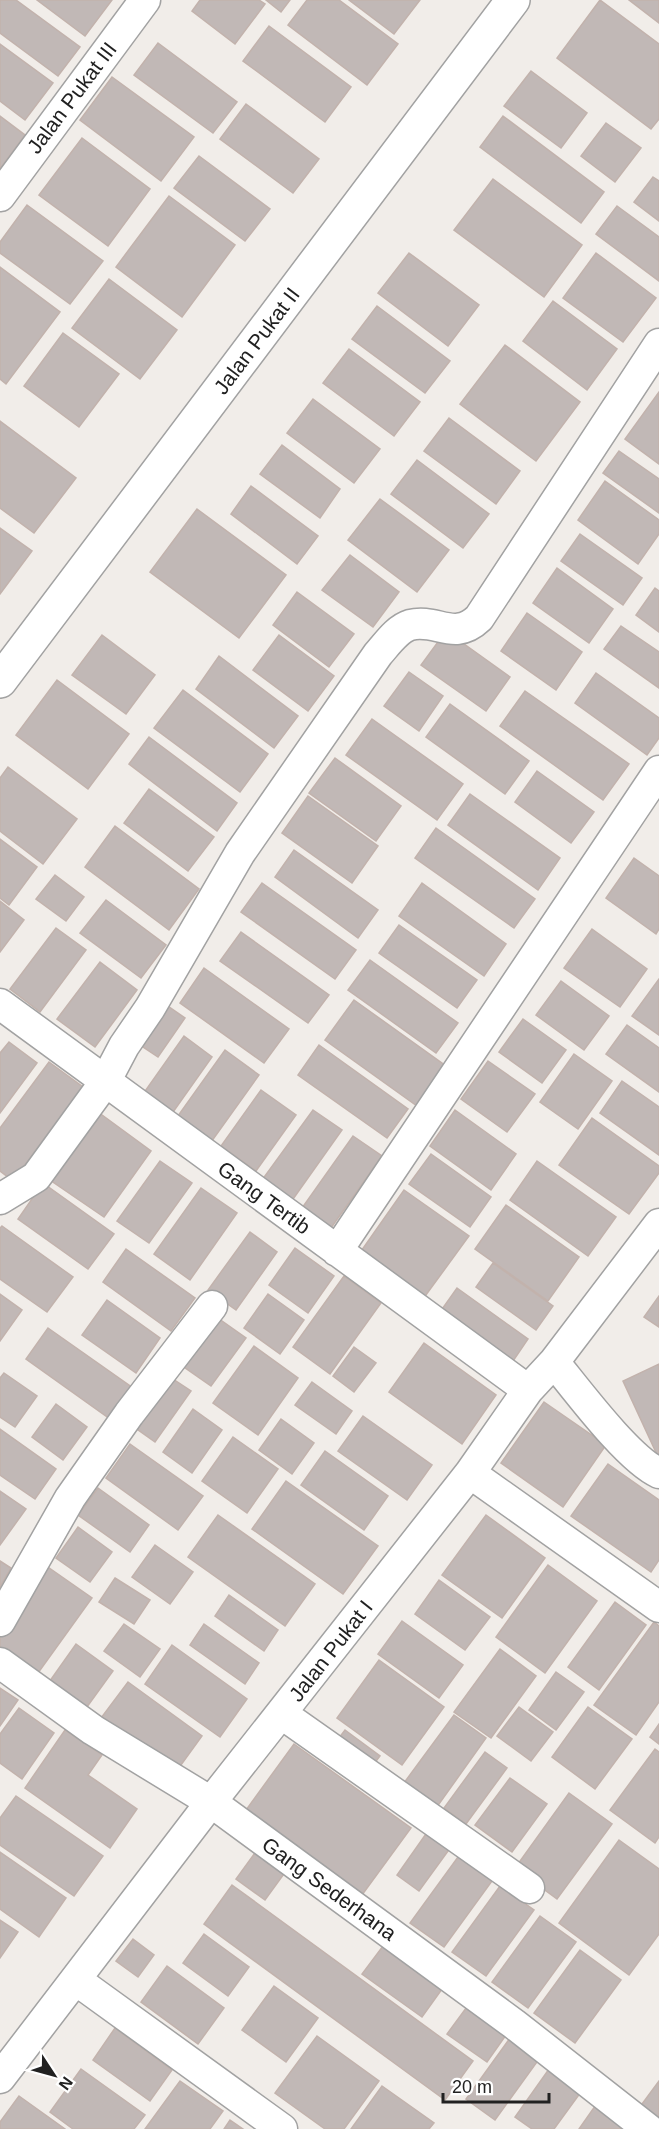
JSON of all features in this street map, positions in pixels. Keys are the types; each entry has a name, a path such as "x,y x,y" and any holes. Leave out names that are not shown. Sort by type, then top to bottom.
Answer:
{"street":[{"name":"Jalan Pukat III","path":"0,196 145,0"},
{"name":"Jalan Pukat II","path":"0,681 513,0"},
{"path":"0,1199 36,1177 105,1082 124,1046 150,1008 240,854 378,654 400,630 410,625 422,624 458,630 471,626 479,618 659,344"},
{"path":"337,1251 659,771"},
{"name":"Gang Tertib","path":"0,1004 528,1390"},
{"name":"Jalan Pukat I","path":"0,2078 212,1802 470,1473 528,1390 554,1362 658,1228"},
{"path":"0,1621 70,1498 129,1414 212,1306"},
{"path":"554,1362 622,1442 642,1462 659,1473"},
{"path":"470,1473 659,1607"},
{"name":"Gang Sederhana","path":"0,1663 93,1730 212,1802 514,2024 648,2129"},
{"path":"282,1714 529,1888"},
{"path":"76,1980 282,2129"}],"building":[{"path":"0,0 16,0 80,47 58,76 0,33"},
{"path":"37,0 112,0 85,36"},
{"path":"200,0 259,0 265,4 235,44 192,11"},
{"path":"266,0 290,0 281,12"},
{"path":"307,0 339,0 398,44 367,85 288,25"},
{"path":"349,0 420,0 394,34"},
{"path":"600,0 659,44 659,119 651,129 557,58"},
{"path":"629,0 659,0 659,23"},
{"path":"269,26 351,87 325,122 243,61"},
{"path":"158,43 237,102 213,133 134,75"},
{"path":"0,44 53,83 25,120 0,101"},
{"path":"531,71 587,113 561,148 504,106"},
{"path":"112,77 194,137 161,181 80,120"},
{"path":"246,104 319,159 293,193 220,139"},
{"path":"0,116 25,135 0,169"},
{"path":"503,116 604,192 581,223 480,147"},
{"path":"606,123 641,148 615,182 581,156"},
{"path":"82,138 150,189 108,246 39,195"},
{"path":"199,156 270,209 245,241 174,188"},
{"path":"653,177 659,181 659,221 634,202"},
{"path":"493,179 582,245 544,297 454,230"},
{"path":"169,196 235,245 182,317 116,267"},
{"path":"27,205 103,261 70,304 0,253 0,242"},
{"path":"617,206 659,237 659,281 596,234"},
{"path":"409,253 479,305 448,346 378,293"},
{"path":"596,253 656,298 623,342 563,298"},
{"path":"0,267 60,312 6,384 0,379"},
{"path":"109,279 177,330 140,379 72,328"},
{"path":"553,301 617,349 587,390 523,341"},
{"path":"377,306 450,361 425,393 352,339"},
{"path":"63,333 119,374 79,427 24,386"},
{"path":"505,345 580,402 536,461 460,404"},
{"path":"349,349 420,402 394,436 323,383"},
{"path":"659,392 659,464 625,439"},
{"path":"313,399 380,449 354,483 287,433"},
{"path":"449,418 520,471 496,504 424,451"},
{"path":"0,421 76,478 34,533 0,508"},
{"path":"282,445 340,489 320,518 260,474"},
{"path":"619,451 659,479 659,513 603,473"},
{"path":"417,460 489,514 463,548 391,494"},
{"path":"605,481 659,520 659,534 638,564 578,520"},
{"path":"251,486 318,536 297,564 231,514"},
{"path":"380,499 449,550 417,592 348,540"},
{"path":"197,509 286,575 239,638 150,572"},
{"path":"0,528 32,551 0,594"},
{"path":"580,534 642,578 623,605 561,561"},
{"path":"350,555 399,592 373,627 322,590"},
{"path":"557,568 613,609 589,643 533,603"},
{"path":"655,588 659,591 659,632 636,615"},
{"path":"297,592 354,634 329,667 273,625"},
{"path":"527,613 582,652 556,690 501,651"},
{"path":"621,626 659,652 659,688 604,649"},
{"path":"446,631 510,677 486,711 421,665"},
{"path":"102,635 155,675 126,714 72,675"},
{"path":"279,635 334,676 308,711 253,670"},
{"path":"219,656 298,716 274,748 196,689"},
{"path":"409,672 443,696 419,731 384,706"},
{"path":"596,673 659,718 659,738 647,755 575,703"},
{"path":"57,680 129,734 88,789 16,735"},
{"path":"183,690 268,754 240,792 154,728"},
{"path":"525,691 629,764 603,800 500,726"},
{"path":"450,704 529,761 505,794 426,737"},
{"path":"372,719 463,784 437,820 346,755"},
{"path":"149,737 237,803 217,831 129,764"},
{"path":"335,758 401,806 376,841 309,793"},
{"path":"8,767 77,819 43,864 0,831 0,778"},
{"path":"537,771 594,812 571,843 515,802"},
{"path":"149,789 214,837 188,871 124,823"},
{"path":"470,794 560,858 538,890 448,825"},
{"path":"308,796 378,846 352,883 282,833"},
{"path":"115,826 199,889 169,930 85,867"},
{"path":"436,828 535,899 514,928 415,858"},
{"path":"0,839 37,867 9,905 0,898"},
{"path":"294,850 378,910 358,938 275,877"},
{"path":"634,858 659,876 659,929 656,934 606,898"},
{"path":"55,875 84,897 66,921 36,899"},
{"path":"262,883 356,950 335,979 241,912"},
{"path":"422,883 506,944 484,976 399,916"},
{"path":"106,900 166,945 141,978 80,933"},
{"path":"0,901 24,920 0,952"},
{"path":"399,925 477,980 457,1008 379,953"},
{"path":"56,928 86,950 40,1012 10,989"},
{"path":"592,929 647,969 620,1007 564,968"},
{"path":"241,932 329,995 308,1023 220,961"},
{"path":"370,960 458,1023 436,1053 348,990"},
{"path":"100,962 137,990 95,1047 57,1019"},
{"path":"204,968 289,1029 264,1063 180,1003"},
{"path":"659,979 659,1035 632,1016"},
{"path":"561,981 609,1016 584,1050 536,1015"},
{"path":"354,1000 446,1066 417,1106 325,1040"},
{"path":"165,1004 185,1018 158,1057 137,1043"},
{"path":"523,1019 566,1050 542,1083 499,1052"},
{"path":"627,1025 659,1048 659,1092 606,1054"},
{"path":"184,1036 212,1057 171,1115 143,1094"},
{"path":"9,1042 37,1063 0,1113 0,1053"},
{"path":"319,1045 408,1109 387,1138 298,1075"},
{"path":"225,1050 259,1075 209,1145 175,1120"},
{"path":"574,1054 612,1081 578,1129 540,1102"},
{"path":"488,1061 535,1094 507,1132 461,1099"},
{"path":"49,1062 83,1087 13,1181 0,1171 0,1128"},
{"path":"622,1081 659,1107 659,1155 600,1113"},
{"path":"261,1090 296,1115 256,1171 221,1146"},
{"path":"313,1110 342,1130 291,1202 262,1180"},
{"path":"455,1110 516,1154 491,1190 430,1146"},
{"path":"98,1112 151,1151 104,1217 50,1180"},
{"path":"592,1118 659,1166 659,1173 629,1214 559,1165"},
{"path":"353,1136 382,1156 331,1228 302,1208"},
{"path":"431,1154 491,1197 470,1227 409,1184"},
{"path":"160,1161 192,1183 149,1243 117,1221"},
{"path":"537,1161 616,1217 588,1256 510,1200"},
{"path":"43,1183 114,1234 88,1269 18,1219"},
{"path":"201,1188 237,1213 190,1280 154,1254"},
{"path":"404,1190 469,1236 423,1299 359,1254"},
{"path":"506,1205 579,1257 548,1301 475,1249"},
{"path":"2,1226 73,1277 47,1312 0,1279 0,1228"},
{"path":"250,1232 277,1252 236,1310 208,1290"},
{"path":"295,1248 334,1276 308,1313 269,1285"},
{"path":"126,1249 195,1298 171,1331 103,1282"},
{"path":"493,1263 553,1306 536,1330 476,1287"},
{"path":"344,1276 381,1303 330,1374 293,1347"},
{"path":"457,1288 528,1339 507,1370 435,1319"},
{"path":"0,1294 22,1310 0,1341"},
{"path":"268,1294 304,1320 280,1354 244,1328"},
{"path":"659,1296 659,1327 644,1317"},
{"path":"107,1300 160,1338 136,1373 82,1335"},
{"path":"215,1316 246,1338 211,1386 181,1365"},
{"path":"48,1328 133,1388 110,1419 26,1359"},
{"path":"424,1343 496,1395 462,1444 389,1392"},
{"path":"254,1346 298,1378 258,1435 213,1403"},
{"path":"354,1347 376,1363 354,1392 333,1376"},
{"path":"659,1364 659,1459 623,1381"},
{"path":"4,1373 37,1396 15,1427 0,1417 0,1378"},
{"path":"170,1377 191,1391 155,1442 134,1427"},
{"path":"312,1382 352,1411 336,1434 295,1405"},
{"path":"544,1402 606,1445 563,1507 501,1463"},
{"path":"56,1404 87,1427 63,1460 32,1437"},
{"path":"193,1409 222,1430 192,1473 163,1452"},
{"path":"363,1416 432,1465 407,1500 338,1451"},
{"path":"281,1419 314,1443 292,1474 259,1450"},
{"path":"0,1429 56,1469 35,1499 0,1475"},
{"path":"233,1437 278,1469 247,1513 202,1481"},
{"path":"130,1444 203,1496 178,1530 106,1478"},
{"path":"325,1451 388,1496 364,1530 301,1485"},
{"path":"608,1464 659,1500 659,1560 651,1572 571,1516"},
{"path":"286,1481 378,1546 343,1594 252,1529"},
{"path":"98,1488 149,1525 130,1552 78,1515"},
{"path":"0,1491 26,1509 0,1545"},
{"path":"218,1515 315,1584 285,1626 188,1557"},
{"path":"486,1515 545,1558 502,1618 442,1575"},
{"path":"78,1527 112,1552 90,1582 56,1558"},
{"path":"155,1545 193,1572 170,1604 132,1577"},
{"path":"0,1561 11,1568 0,1587"},
{"path":"45,1565 92,1598 33,1680 0,1656 0,1628"},
{"path":"548,1565 597,1601 545,1673 496,1637"},
{"path":"115,1578 150,1600 134,1624 99,1602"},
{"path":"439,1580 490,1617 465,1650 415,1614"},
{"path":"229,1595 278,1630 264,1651 215,1616"},
{"path":"615,1602 646,1625 599,1690 568,1667"},
{"path":"402,1621 463,1665 439,1698 378,1654"},
{"path":"654,1622 659,1626 659,1702 636,1735 594,1705"},
{"path":"124,1624 160,1649 140,1677 104,1651"},
{"path":"204,1624 259,1663 245,1684 190,1645"},
{"path":"76,1644 113,1671 79,1718 42,1692"},
{"path":"172,1645 247,1699 220,1737 145,1684"},
{"path":"500,1649 536,1676 491,1738 454,1712"},
{"path":"379,1660 444,1707 402,1765 337,1718"},
{"path":"556,1672 584,1692 556,1730 529,1710"},
{"path":"128,1682 202,1736 173,1776 98,1722"},
{"path":"0,1688 18,1700 0,1726"},
{"path":"519,1707 553,1732 531,1761 497,1736"},
{"path":"588,1707 632,1739 595,1789 552,1757"},
{"path":"19,1708 54,1733 22,1779 0,1763 0,1734"},
{"path":"454,1715 486,1738 434,1811 401,1787"},
{"path":"659,1724 659,1744 650,1737"},
{"path":"65,1730 102,1755 88,1775 137,1809 110,1848 25,1788"},
{"path":"345,1730 380,1756 367,1773 332,1747"},
{"path":"294,1744 411,1828 362,1895 246,1810"},
{"path":"655,1749 659,1752 659,1837 655,1843 610,1810"},
{"path":"485,1752 507,1768 466,1824 444,1808"},
{"path":"510,1778 547,1804 512,1852 475,1825"},
{"path":"569,1793 612,1824 557,1899 515,1868"},
{"path":"16,1796 103,1856 74,1896 0,1845 0,1818"},
{"path":"428,1831 451,1847 419,1891 397,1875"},
{"path":"619,1840 659,1869 659,1934 629,1975 559,1923"},
{"path":"260,1846 289,1867 265,1900 236,1879"},
{"path":"0,1852 66,1898 39,1937 0,1909"},
{"path":"458,1857 492,1881 444,1947 410,1923"},
{"path":"232,1885 473,2061 445,2100 204,1924"},
{"path":"500,1886 534,1910 486,1976 452,1952"},
{"path":"540,1916 576,1942 528,2008 492,1982"},
{"path":"0,1920 18,1932 0,1958"},
{"path":"204,1934 249,1967 228,1996 183,1963"},
{"path":"133,1939 154,1955 138,1977 116,1961"},
{"path":"386,1942 445,1985 422,2017 362,1974"},
{"path":"580,1950 621,1980 575,2043 534,2013"},
{"path":"167,1966 224,2008 198,2044 141,2002"},
{"path":"274,1986 318,2018 286,2062 242,2030"},
{"path":"472,2000 511,2028 487,2062 447,2034"},
{"path":"115,2028 172,2070 150,2101 93,2060"},
{"path":"513,2034 542,2055 495,2120 466,2099"},
{"path":"317,2036 379,2081 344,2129 325,2129 275,2093"},
{"path":"81,2069 145,2115 134,2129 73,2129 50,2112"},
{"path":"549,2069 581,2092 554,2129 532,2129 515,2117"},
{"path":"180,2081 223,2111 210,2129 145,2129"},
{"path":"659,2081 659,2122 639,2108"},
{"path":"382,2086 434,2123 429,2129 351,2129"},
{"path":"19,2096 65,2129 0,2129 0,2122"},
{"path":"600,2099 641,2129 579,2129"},
{"path":"230,2120 243,2129 224,2129"}]}
